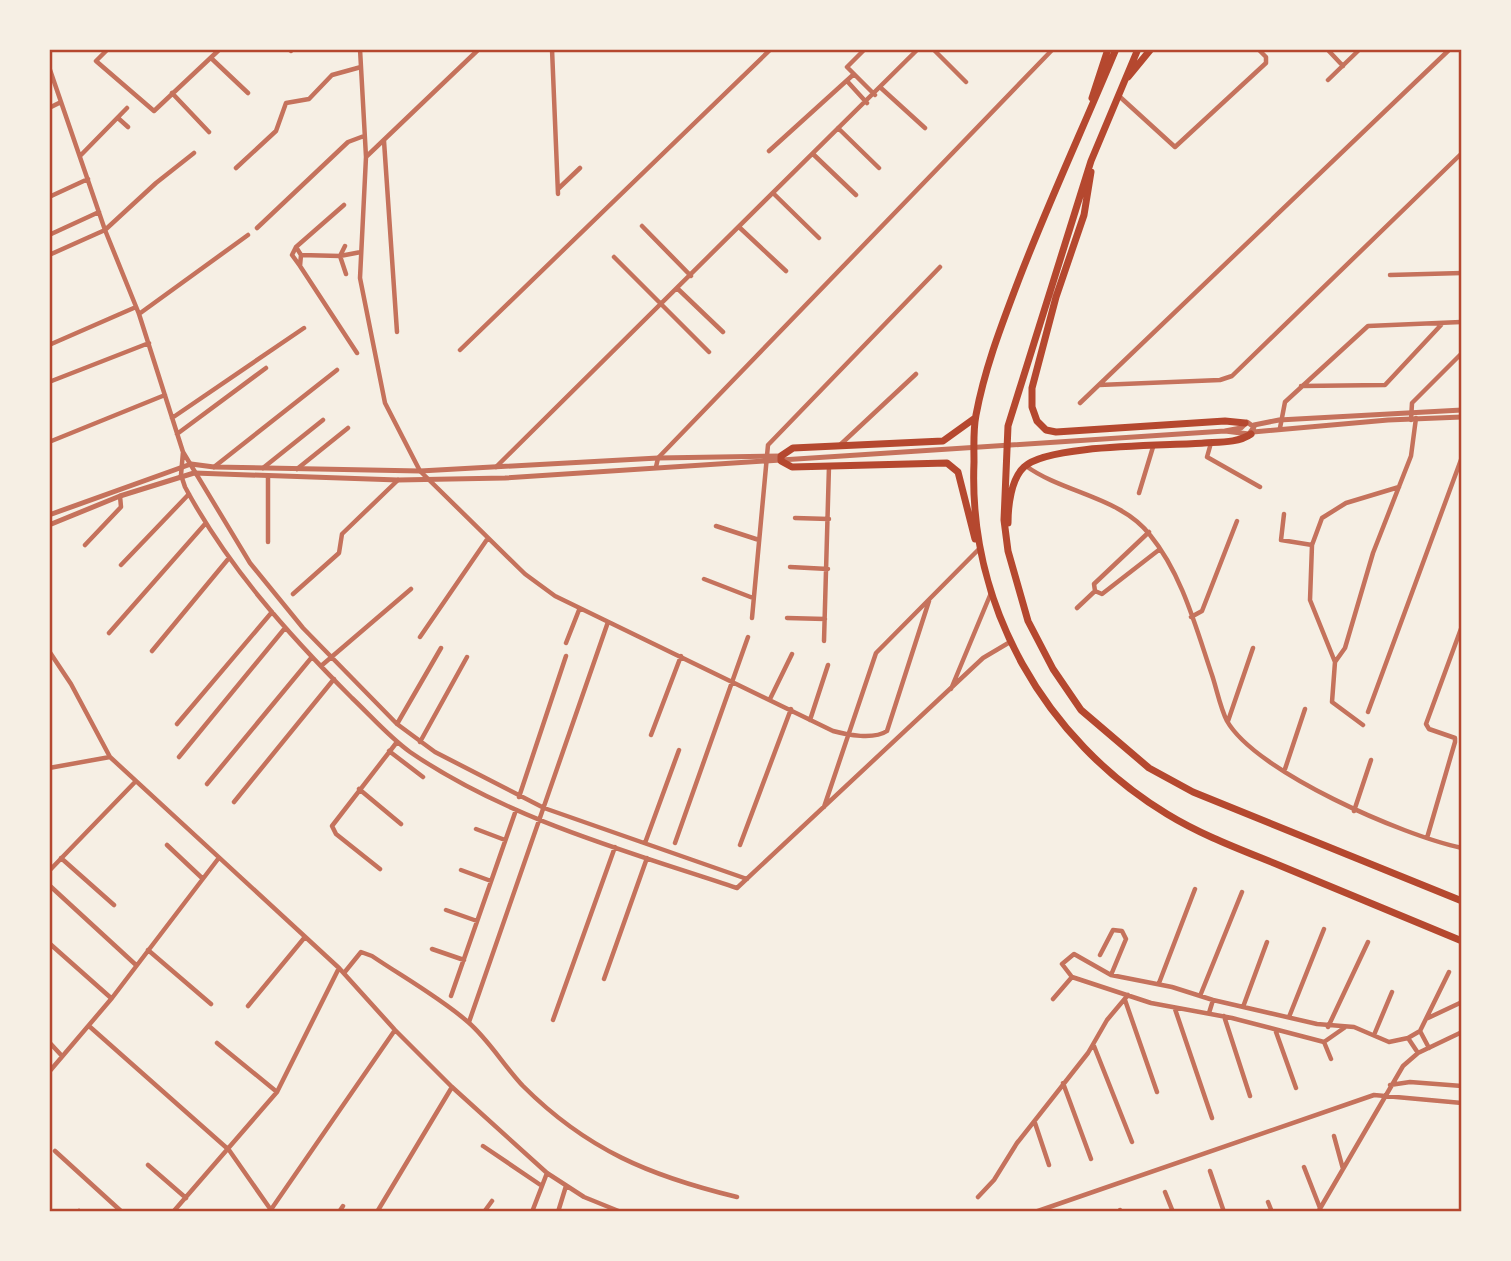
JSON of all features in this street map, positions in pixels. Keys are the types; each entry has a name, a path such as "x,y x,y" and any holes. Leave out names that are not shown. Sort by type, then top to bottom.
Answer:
{"highway":[{"path":"1089,113 1108,49"},
{"path":"979,549 973,483 975,418 991,353 1035,238 1116,49"},
{"path":"1138,49 1091,161 1008,426 1003,502 1008,551 1018,595 1037,642 1082,710 1115,742 1149,768 1193,792 1462,901"},
{"path":"1125,79 1142,64 1151,49"},
{"path":"1091,161 1091,183 1084,215 1053,306 1032,388 1032,407 1037,421 1046,430 1056,432 1225,421 1245,423"},
{"path":"975,418 943,441 793,448 781,459 792,467 951,464 959,475 991,593 1010,642 1051,709 1100,765 1158,808 1195,830 1462,941"},
{"path":"1008,551 1012,492 1017,475 1025,465 1050,453 1210,446 1244,439 1253,430"}],"street":[{"path":"108,49 96,61 153,111 220,49"},
{"path":"360,49 366,157 360,278 385,403 420,471 428,480 525,574 579,610 733,680 810,720 848,734 884,734 929,601"},
{"path":"366,157 479,49"},
{"path":"552,49 557,192 580,168"},
{"path":"460,350 771,49"},
{"path":"865,49 847,67 875,95"},
{"path":"495,469 838,128 867,103 918,49"},
{"path":"933,49 966,82"},
{"path":"656,467 658,458 1054,49"},
{"path":"1119,96 1175,147 1266,63 1266,57 1258,49"},
{"path":"1327,49 1343,66"},
{"path":"1328,80 1360,49"},
{"path":"1080,402 1450,49"},
{"path":"211,58 248,93"},
{"path":"236,168 276,131 286,103 309,99 332,75 360,66"},
{"path":"50,70 105,230 139,314 183,452 250,563 332,658 397,724 435,752 544,808 747,879"},
{"path":"769,151 854,74"},
{"path":"847,81 867,103"},
{"path":"881,88 925,128"},
{"path":"172,93 209,132"},
{"path":"49,108 61,102"},
{"path":"80,156 127,108"},
{"path":"118,118 128,127"},
{"path":"838,128 879,168"},
{"path":"257,228 348,142 364,136"},
{"path":"384,141 397,332"},
{"path":"49,255 105,230 156,183 194,153"},
{"path":"1098,386 1220,380 1232,376 1462,153"},
{"path":"813,154 856,195"},
{"path":"49,197 88,179"},
{"path":"773,193 819,238"},
{"path":"344,205 296,247 292,255 357,353"},
{"path":"49,234 99,212"},
{"path":"642,226 691,275"},
{"path":"739,227 786,271"},
{"path":"139,314 248,235"},
{"path":"345,246 340,256 346,274"},
{"path":"296,247 302,255 300,266"},
{"path":"302,255 340,256 361,252"},
{"path":"614,257 709,352"},
{"path":"752,618 768,445 940,267"},
{"path":"1390,275 1462,273"},
{"path":"678,289 723,332"},
{"path":"49,345 136,307"},
{"path":"1280,428 1279,420 1285,402 1368,326 1461,322"},
{"path":"1301,386 1385,385 1441,324"},
{"path":"172,418 304,328"},
{"path":"49,382 149,343"},
{"path":"1335,662 1345,648 1360,591 1411,456 1412,403 1462,353"},
{"path":"176,434 266,368"},
{"path":"214,467 337,370"},
{"path":"839,446 916,374"},
{"path":"49,442 165,395"},
{"path":"49,515 181,465 191,464 214,467 420,471 658,458 781,459 1253,430 1462,410"},
{"path":"1253,430 1279,420 1462,417"},
{"path":"262,468 323,421"},
{"path":"1225,431 1241,428 1245,423 1253,430"},
{"path":"292,478 294,469 348,428"},
{"path":"1210,446 1207,457 1260,487"},
{"path":"1139,493 1153,447"},
{"path":"183,452 181,475 188,494 229,558 285,628 397,742 427,763 516,810 737,888 950,692 983,658 1010,642"},
{"path":"1368,712 1462,457"},
{"path":"49,525 120,496 194,473 428,480 505,478 766,459"},
{"path":"1025,465 1039,475 1117,509 1149,532 1170,564 1228,722 1261,755 1353,811 1461,849 1462,841"},
{"path":"824,642 829,466"},
{"path":"268,477 268,542"},
{"path":"293,594 340,553 342,534 398,480"},
{"path":"1363,725 1332,702 1335,662 1310,600 1312,545 1322,518 1346,503 1399,487"},
{"path":"121,565 188,494"},
{"path":"85,545 121,507 120,496"},
{"path":"1283,514 1281,540 1312,545"},
{"path":"795,518 829,519"},
{"path":"1191,617 1202,611 1237,521"},
{"path":"109,633 205,524"},
{"path":"716,526 759,540"},
{"path":"1095,591 1094,584 1149,532"},
{"path":"420,637 488,538"},
{"path":"824,808 876,653 979,549"},
{"path":"1095,591 1102,594 1160,549"},
{"path":"152,651 229,558"},
{"path":"240,572 250,563"},
{"path":"790,567 828,569"},
{"path":"704,579 753,598"},
{"path":"321,666 411,589"},
{"path":"1077,608 1095,591"},
{"path":"950,692 991,593"},
{"path":"566,643 579,610"},
{"path":"177,724 272,612"},
{"path":"787,618 825,619"},
{"path":"469,1022 608,622"},
{"path":"1427,838 1455,742 1454,738 1429,729 1426,724 1462,626"},
{"path":"179,757 285,628"},
{"path":"675,843 748,636"},
{"path":"1228,722 1253,648"},
{"path":"397,724 441,649"},
{"path":"770,699 792,653"},
{"path":"50,655 110,757 339,968 452,1087 547,1173 566,1186 621,1212"},
{"path":"520,797 566,656"},
{"path":"651,735 681,656"},
{"path":"207,784 312,657"},
{"path":"420,742 467,657"},
{"path":"810,720 828,665"},
{"path":"234,802 334,679"},
{"path":"740,845 791,709"},
{"path":"1285,769 1305,709"},
{"path":"380,869 332,830 333,822 397,742"},
{"path":"645,843 679,750"},
{"path":"389,751 424,777"},
{"path":"427,763 435,752"},
{"path":"49,768 110,757"},
{"path":"1353,811 1371,760"},
{"path":"49,871 136,781"},
{"path":"359,789 401,824"},
{"path":"451,996 516,810"},
{"path":"476,829 505,840"},
{"path":"167,845 202,878"},
{"path":"553,1020 615,847"},
{"path":"656,861 661,849"},
{"path":"604,979 647,858"},
{"path":"61,859 114,905"},
{"path":"49,1072 112,998 218,859"},
{"path":"461,870 491,881"},
{"path":"49,886 136,965"},
{"path":"1159,984 1195,889"},
{"path":"1200,996 1242,892"},
{"path":"446,910 477,921"},
{"path":"1100,955 1113,930 1118,929 1125,935 1111,975"},
{"path":"1289,1017 1324,929"},
{"path":"248,1006 305,937"},
{"path":"1243,1007 1267,942"},
{"path":"1328,1027 1368,942"},
{"path":"49,943 112,998"},
{"path":"432,949 464,960"},
{"path":"148,950 211,1004"},
{"path":"344,973 356,955 366,953 469,1022 520,1083 558,1120 584,1139 653,1172 737,1197"},
{"path":"1344,1028 1324,1042 1224,1016 1126,998 1072,977 1062,964 1074,954 1111,975 1159,984 1213,1000 1328,1027 1354,1027 1389,1042 1408,1038 1420,1031 1449,972"},
{"path":"173,1212 277,1092 339,968"},
{"path":"1054,999 1072,977"},
{"path":"1374,1035 1392,992"},
{"path":"978,1197 994,1181 1009,1154 1126,998"},
{"path":"1126,998 1157,1092"},
{"path":"1209,1013 1213,1000"},
{"path":"1427,1018 1462,1002"},
{"path":"1175,1009 1212,1118"},
{"path":"1224,1016 1250,1096"},
{"path":"89,1026 229,1150 270,1211 395,1030"},
{"path":"1276,1031 1296,1088"},
{"path":"1420,1031 1429,1048"},
{"path":"1319,1210 1396,1077 1418,1053 1462,1032"},
{"path":"1408,1038 1418,1053"},
{"path":"49,1042 62,1056"},
{"path":"1324,1042 1331,1059"},
{"path":"217,1043 277,1092"},
{"path":"1093,1045 1132,1142"},
{"path":"1390,1086 1410,1082 1462,1086"},
{"path":"1063,1083 1091,1159"},
{"path":"377,1212 452,1087"},
{"path":"1035,1212 1385,1094 1462,1103"},
{"path":"1034,1122 1049,1166"},
{"path":"1334,1136 1343,1169"},
{"path":"483,1146 542,1186"},
{"path":"55,1151 122,1212"},
{"path":"148,1165 186,1198"},
{"path":"1304,1167 1319,1210"},
{"path":"1210,1171 1224,1212"},
{"path":"532,1212 547,1173"},
{"path":"558,1212 566,1186"},
{"path":"1165,1192 1173,1212"},
{"path":"484,1212 492,1201"},
{"path":"1268,1202 1272,1212"},
{"path":"339,1212 343,1206"}]}
